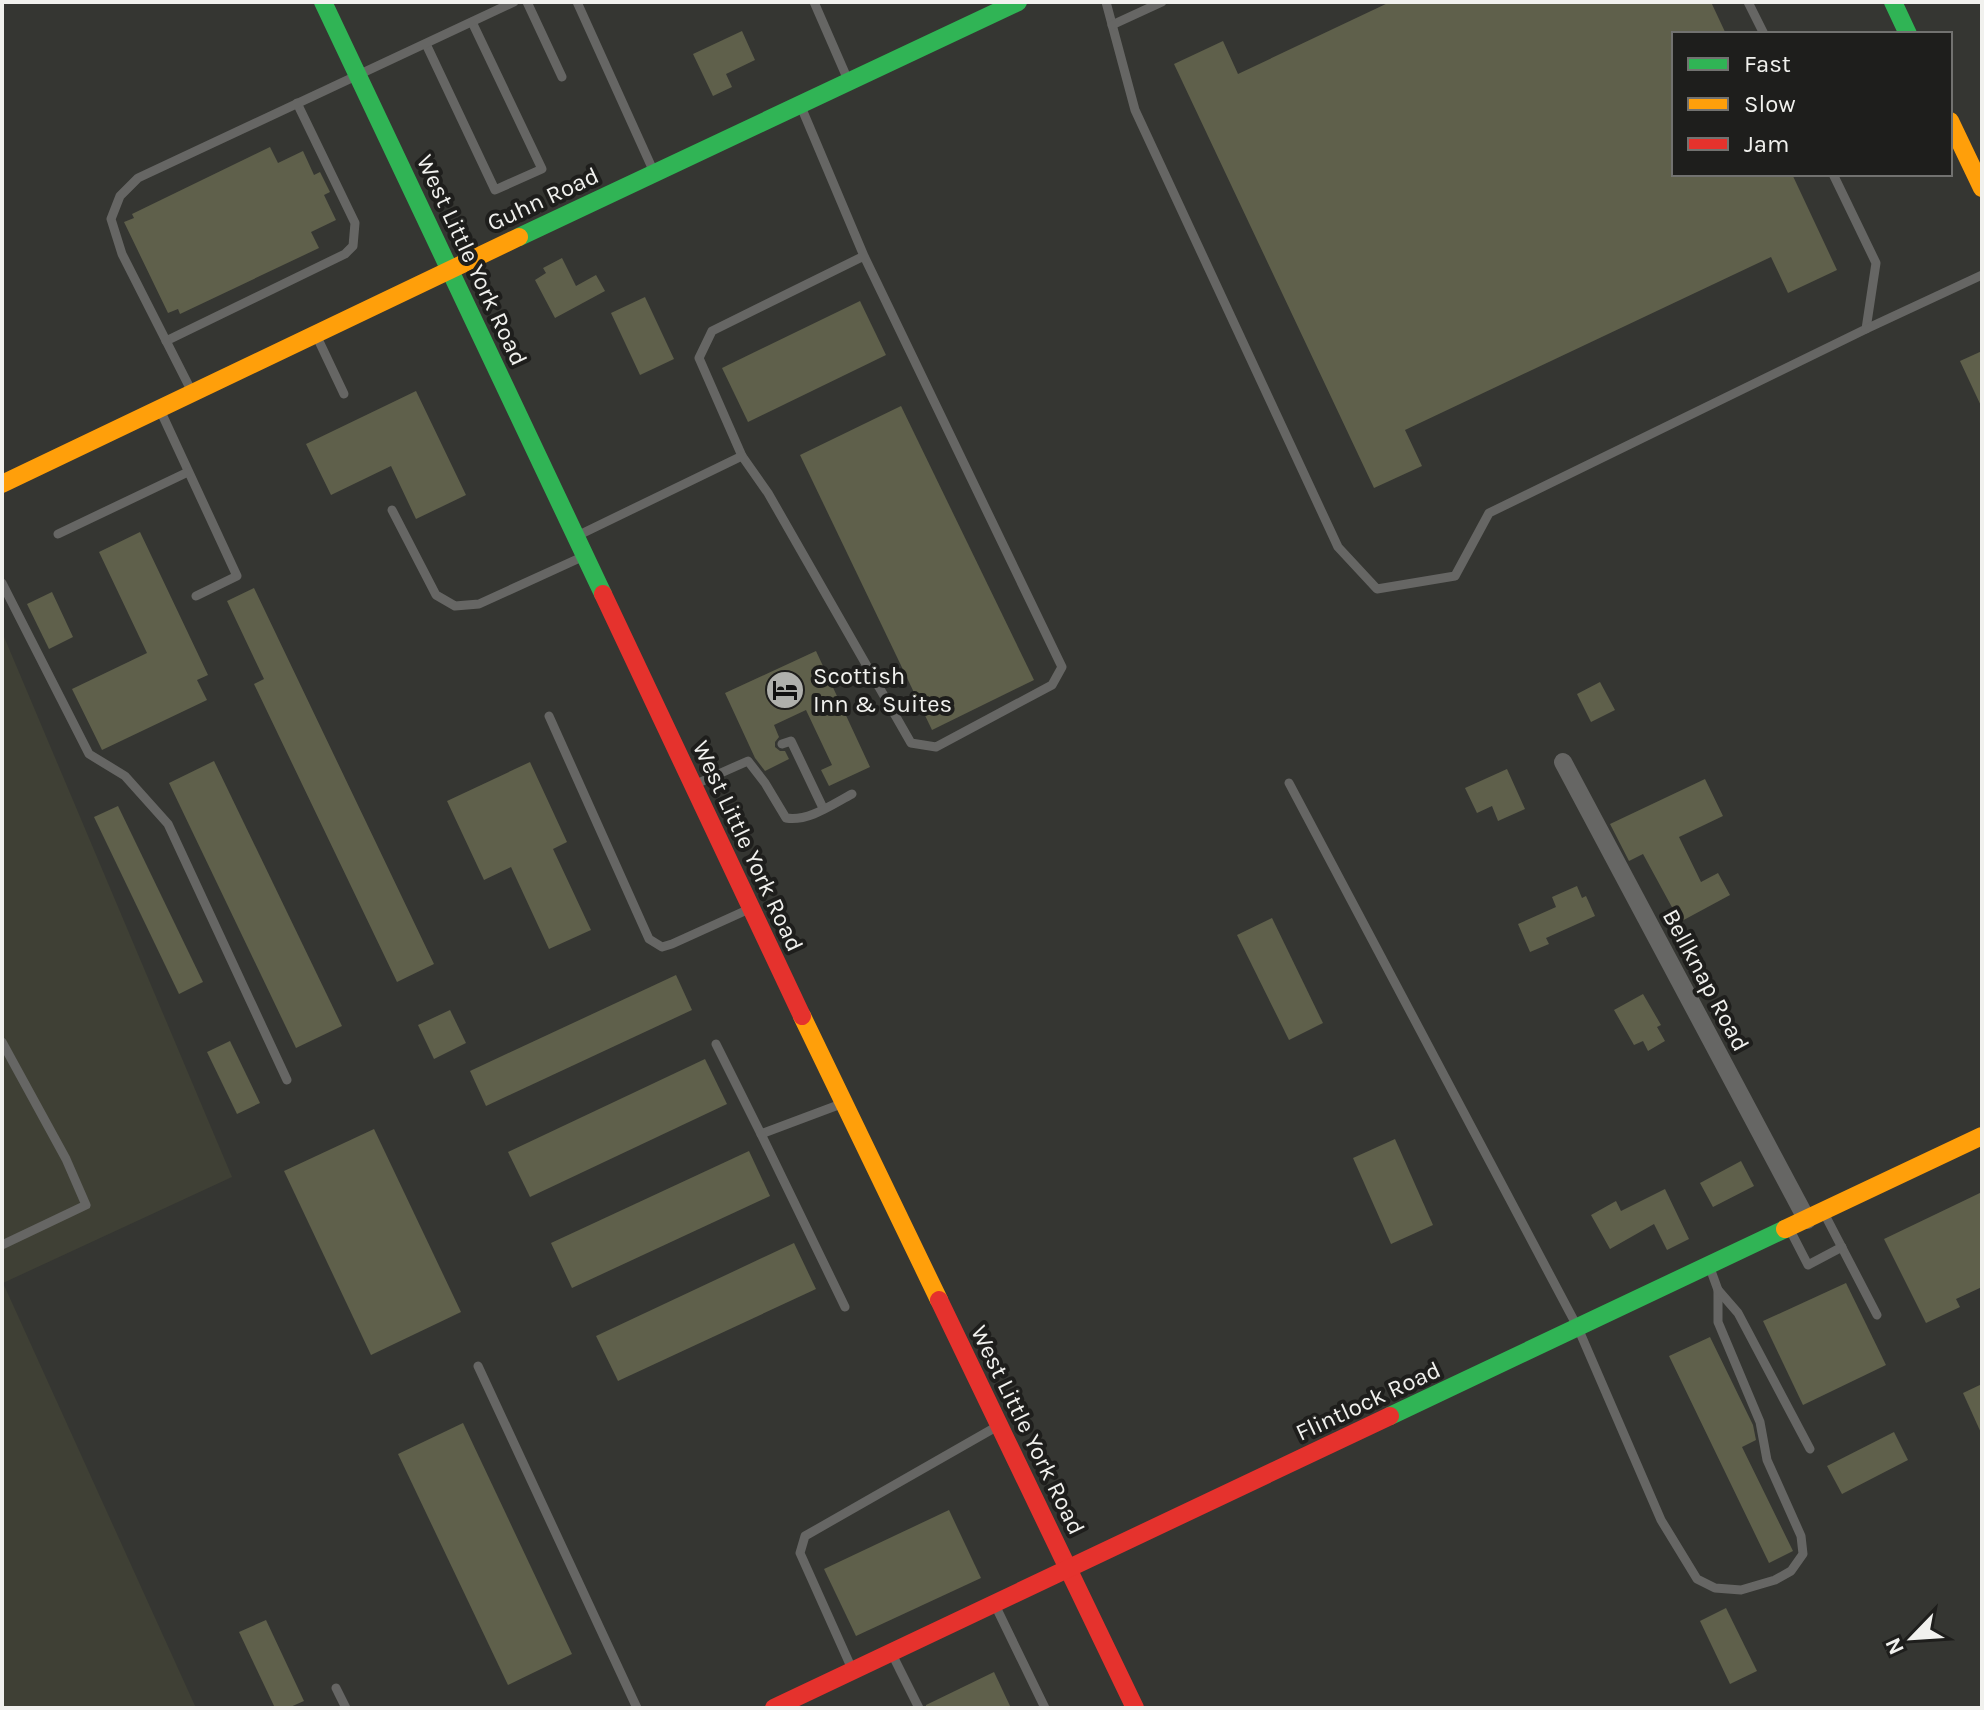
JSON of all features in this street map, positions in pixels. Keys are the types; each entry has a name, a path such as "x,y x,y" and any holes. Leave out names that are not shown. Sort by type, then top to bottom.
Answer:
{"street":[{"name":"West Little York Road","path":"323,2 751,909 1135,1708"},
{"name":"Guhn Road","path":"2,484 1018,2"},
{"path":"1893,2 1907,32"},
{"path":"1952,125 1982,188"},
{"name":"Bellknap Road","path":"1563,762 1815,1216"},
{"name":"Flintlock Road","path":"774,1708 1982,1136"}],"lane":[{"path":"192,393 122,254 111,219 120,196 138,178 514,2"},
{"path":"527,2 562,77"},
{"path":"577,2 655,173"},
{"path":"814,2 850,83"},
{"path":"1106,2 1135,110 1338,547 1377,589 1455,576 1489,513 1982,275"},
{"path":"1112,25 1162,2"},
{"path":"1748,2 1763,32"},
{"path":"426,44 495,190 542,169 472,22"},
{"path":"166,341 345,254 353,246 355,223 297,103"},
{"path":"801,106 864,256 1062,667 1052,685 936,747 911,743 768,493 742,456 699,358 712,331 864,256"},
{"path":"1834,176 1876,263 1866,329"},
{"path":"315,333 344,394"},
{"path":"159,408 237,576 196,596"},
{"path":"576,536 742,456"},
{"path":"58,534 188,472"},
{"path":"392,510 436,595 455,606 479,604 585,556"},
{"path":"2,583 89,754 125,776 168,824 287,1080"},
{"path":"549,716 649,939 662,947 751,909"},
{"path":"782,744 791,741 823,808"},
{"path":"693,785 752,759 786,818 803,818 852,794"},
{"path":"1289,783 1578,1328 1661,1520 1697,1579 1715,1588 1741,1590 1783,1576 1791,1571 1803,1554 1801,1536 1767,1460 1760,1422 1718,1322 1718,1290 1709,1267"},
{"path":"2,1042 66,1159 86,1205 2,1245"},
{"path":"716,1044 845,1307"},
{"path":"761,1134 844,1102"},
{"path":"1815,1216 1842,1247 1877,1315"},
{"path":"1789,1229 1808,1265 1842,1247"},
{"path":"1718,1290 1746,1326 1810,1449"},
{"path":"478,1366 637,1708"},
{"path":"853,1671 800,1553 805,1536 999,1425"},
{"path":"995,1605 1045,1708"},
{"path":"892,1653 919,1708"},
{"path":"336,1688 346,1708"}],"shaded area":[{"path":"2,632 232,1177 3,1283 196,1708 2,1708"}],"building":[{"path":"1390,2 1711,2 1725,32 1672,32 1672,176 1793,176 1837,270 1788,293 1771,257 1405,430 1422,466 1374,488 1174,64 1223,41 1238,74"},
{"path":"742,31 755,60 726,74 732,87 713,96 693,54"},
{"path":"270,147 278,163 303,151 314,175 320,172 330,192 324,195 336,220 311,232 319,248 180,314 178,309 168,313 124,222 134,218 132,214"},
{"path":"562,258 576,286 596,275 605,291 555,318 535,280 546,273 543,268"},
{"path":"645,297 674,359 640,375 611,313"},
{"path":"860,301 886,355 748,422 722,368"},
{"path":"1982,351 1982,408 1960,361"},
{"path":"416,391 466,495 416,519 391,466 331,495 306,444"},
{"path":"901,406 1034,680 932,730 800,455"},
{"path":"140,532 208,675 197,680 207,700 102,750 72,689 147,653 99,552"},
{"path":"254,588 434,964 397,982 254,684 264,679 227,601"},
{"path":"52,592 73,637 49,649 27,604"},
{"path":"816,651 870,767 829,786 821,770 832,765 806,710 774,725 779,737 775,747 785,751 789,759 765,771 755,758 725,693"},
{"path":"1600,682 1615,710 1591,722 1577,694"},
{"path":"214,761 342,1026 296,1048 169,783"},
{"path":"530,762 567,842 553,849 591,930 549,949 511,867 484,880 447,801"},
{"path":"1507,769 1525,809 1498,821 1492,806 1477,813 1465,788"},
{"path":"1705,779 1723,816 1679,837 1701,882 1718,873 1730,895 1680,922 1643,854 1629,861 1610,824"},
{"path":"118,806 203,982 179,994 94,817"},
{"path":"1577,886 1582,898 1586,896 1595,916 1546,938 1549,944 1530,952 1518,924 1556,907 1552,897"},
{"path":"1272,918 1323,1023 1289,1040 1237,935"},
{"path":"676,975 692,1010 486,1106 470,1071"},
{"path":"1643,994 1661,1025 1657,1027 1665,1041 1648,1051 1643,1041 1634,1045 1614,1010"},
{"path":"450,1010 466,1043 434,1059 418,1025"},
{"path":"230,1041 260,1103 237,1114 207,1052"},
{"path":"705,1059 727,1104 530,1197 508,1152"},
{"path":"374,1129 461,1312 371,1355 284,1171"},
{"path":"1395,1139 1433,1225 1391,1244 1353,1158"},
{"path":"749,1151 770,1196 572,1288 551,1243"},
{"path":"1741,1161 1754,1186 1713,1207 1700,1183"},
{"path":"1665,1189 1689,1239 1667,1250 1654,1224 1610,1249 1591,1215 1616,1201 1621,1211"},
{"path":"1982,1192 1982,1287 1956,1299 1960,1307 1926,1323 1884,1239"},
{"path":"794,1243 816,1289 618,1381 596,1336"},
{"path":"1846,1283 1886,1365 1803,1405 1763,1321"},
{"path":"1710,1337 1753,1425 1756,1440 1742,1447 1793,1551 1769,1563 1669,1356"},
{"path":"1982,1384 1982,1435 1963,1393"},
{"path":"463,1423 572,1654 508,1685 398,1454"},
{"path":"1894,1432 1908,1460 1842,1494 1827,1466"},
{"path":"949,1510 981,1578 856,1636 824,1569"},
{"path":"1726,1608 1757,1671 1730,1684 1700,1621"},
{"path":"266,1620 304,1701 288,1708 275,1708 239,1632"},
{"path":"994,1672 1011,1708 926,1708 926,1705"}],"traffic: fast":[{"path":"323,2 603,594"},
{"path":"519,237 1018,2"},
{"path":"1893,2 1907,32"},
{"path":"1390,1416 1785,1229"}],"traffic: slow":[{"path":"1952,125 1982,188"},
{"path":"2,484 519,237"},
{"path":"802,1016 939,1300"},
{"path":"1785,1229 1982,1136"}],"traffic: jam":[{"path":"603,594 802,1016"},
{"path":"939,1300 1135,1708"},
{"path":"774,1708 1390,1416"}],"place":[{"name":"Scottish Inn & Suites","path":"785,690"}]}
